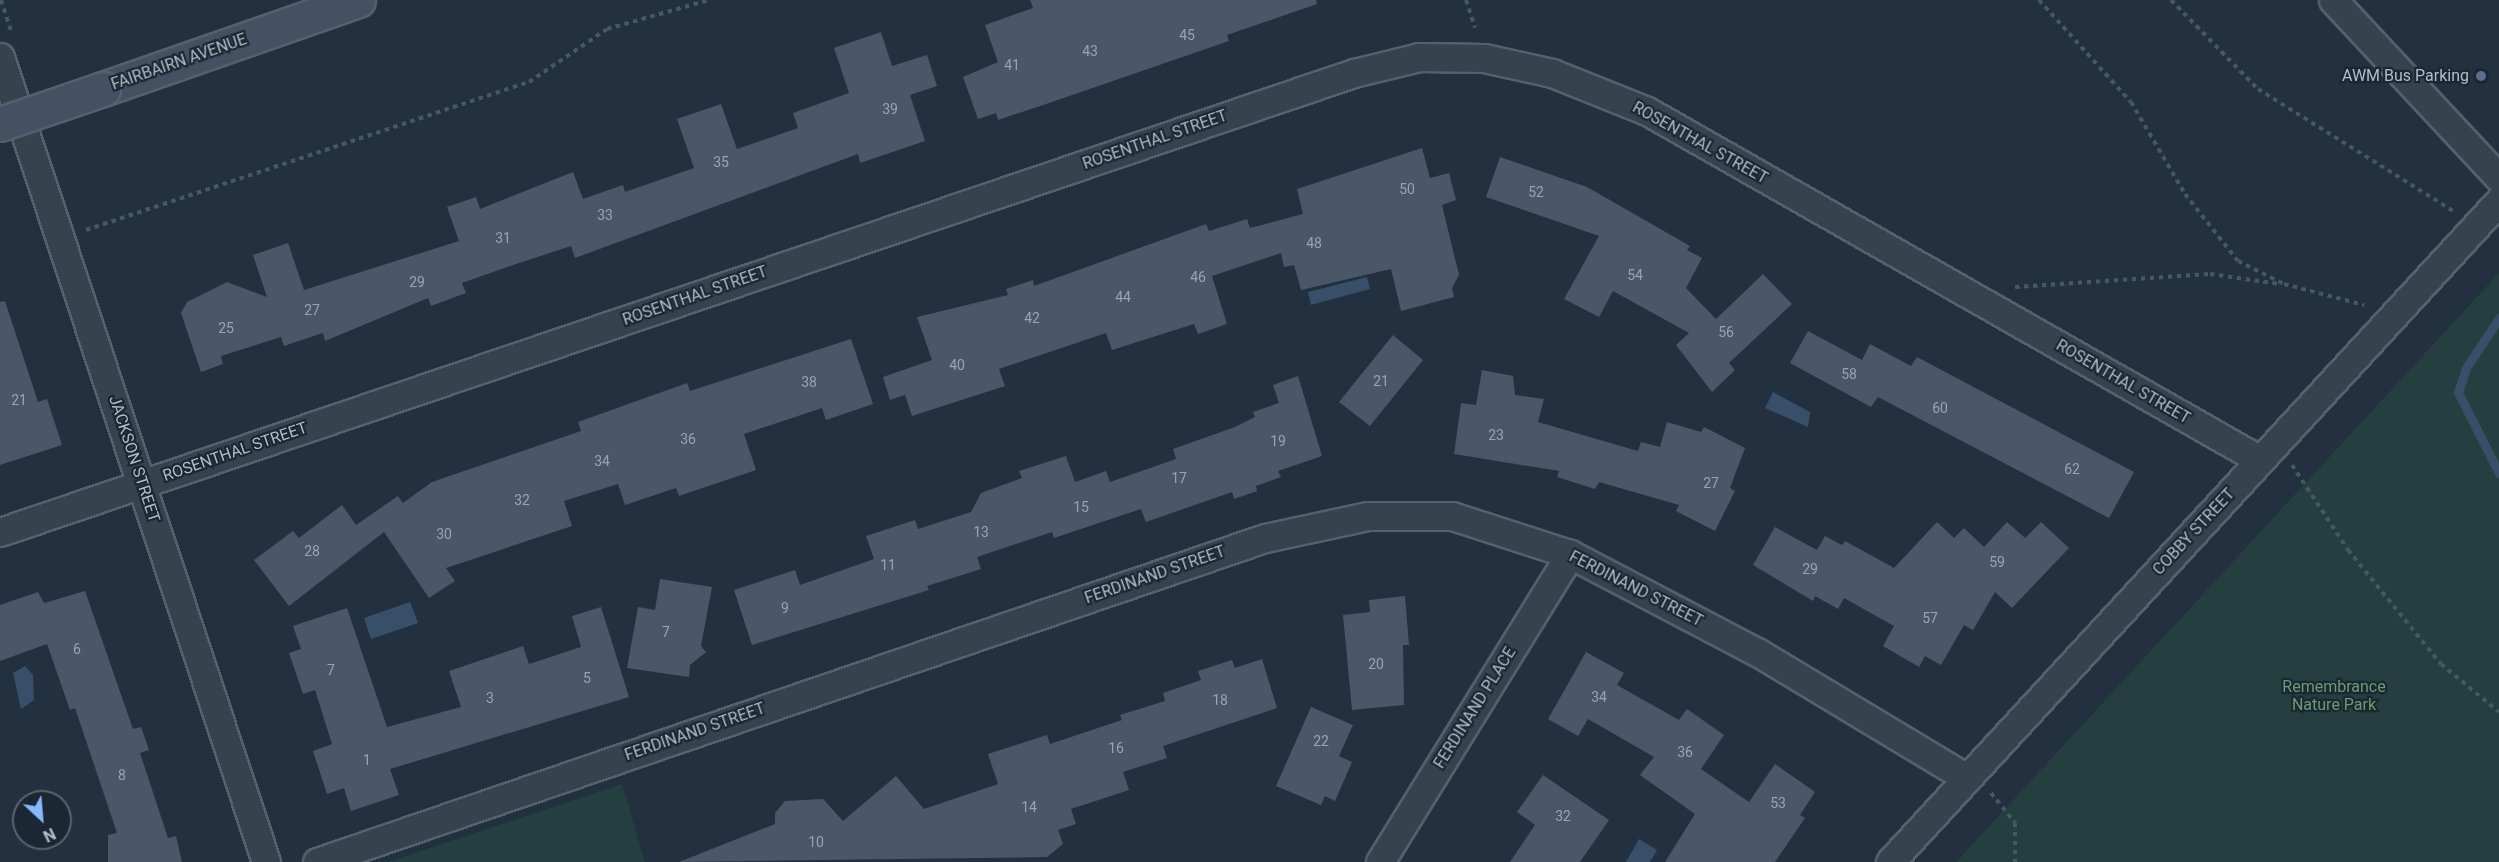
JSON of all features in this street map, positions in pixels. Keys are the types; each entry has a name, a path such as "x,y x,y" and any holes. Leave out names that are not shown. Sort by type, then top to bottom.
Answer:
{"main road":[{"name":"FAIRBAIRN AVENUE","path":"0,124 358,0"}],"street":[{"path":"2333,0 2499,178"},
{"name":"JACKSON STREET","path":"7,48 142,484 266,862"},
{"name":"ROSENTHAL STREET","path":"0,532 1354,73 1419,57 1484,58 1552,73 1647,111 2260,460"},
{"name":"COBBY STREET","path":"1890,862 2499,201"},
{"name":"FERDINAND STREET","path":"317,862 1265,538 1368,516 1452,516 1570,554 1757,652 1967,778"},
{"name":"FERDINAND PLACE","path":"1380,862 1570,554"}],"path":[{"path":"1,0 7,48"},
{"path":"81,231 529,82 607,29 709,0"},
{"path":"1466,0 1478,37"},
{"path":"2039,0 2131,102 2185,194 2238,261 2284,284"},
{"path":"2170,0 2258,89 2476,227"},
{"path":"2005,287 2210,274 2284,284 2394,315"},
{"path":"2293,466 2348,550 2441,664 2499,712"},
{"path":"1967,778 1991,793 2015,823 2015,862"}],"green space":[{"name":"Remembrance Nature Park","path":"2499,273 2499,862 1956,862"},
{"path":"622,784 645,862 388,862"}],"water":[{"path":"1367,277 1370,289 1311,305 1308,292"},
{"path":"1773,392 1810,412 1808,427 1765,408"},
{"path":"410,602 418,623 371,639 364,618"},
{"path":"25,666 33,675 34,700 21,709 13,673"},
{"path":"1639,839 1657,850 1650,862 1626,862"}],"building":[{"path":"1030,0 1316,0 1317,4 1227,35 1229,41 1049,103 998,120 996,113 978,119 963,77 998,62 985,25 1033,8"},
{"path":"881,32 892,66 927,55 937,86 910,95 925,141 860,163 858,154 575,258 571,246 516,264 462,283 466,293 431,306 428,298 325,341 323,333 284,346 281,337 221,356 223,364 201,372 181,313 187,302 227,282 267,297 253,255 288,243 304,290 459,241 447,207 476,197 480,209 573,172 583,199 623,185 625,192 694,168 677,119 721,104 737,149 798,128 793,113 849,93 834,48"},
{"path":"1422,148 1430,178 1449,173 1456,200 1442,205 1459,275 1452,288 1454,297 1401,311 1391,269 1301,290 1294,265 1284,267 1281,253 1212,276 1227,324 1198,334 1194,324 1112,350 1106,333 999,369 1005,386 912,416 905,395 890,400 883,377 932,360 917,317 1008,295 1006,289 1033,280 1034,286 1206,224 1209,231 1247,219 1250,228 1303,214 1297,189"},
{"path":"1500,157 1587,187 1690,246 1687,250 1702,258 1686,288 1716,319 1763,274 1792,304 1729,363 1735,370 1712,392 1676,345 1689,333 1613,291 1599,317 1564,299 1599,236 1486,197"},
{"path":"5,301 38,402 47,399 62,445 0,465 0,302"},
{"path":"1808,331 1862,360 1870,344 1911,366 1917,357 2134,472 2109,518 1878,397 1871,407 1790,363"},
{"path":"1393,335 1423,360 1370,426 1339,402"},
{"path":"851,339 873,404 826,420 822,408 744,434 756,470 679,496 676,488 625,505 618,484 564,501 572,526 446,568 455,581 429,598 384,532 289,606 254,560 293,531 299,538 342,505 356,525 398,496 403,503 432,482 581,431 578,422 687,383 690,391"},
{"path":"1482,370 1513,376 1515,395 1544,399 1538,422 1638,451 1641,442 1660,447 1667,422 1701,432 1704,427 1745,448 1730,488 1735,491 1715,531 1676,511 1679,505 1599,482 1595,489 1557,477 1559,471 1454,454 1461,403 1476,405"},
{"path":"1298,376 1322,456 1278,471 1281,477 1256,486 1257,491 1234,499 1232,492 1146,522 1141,509 1054,538 1052,532 977,557 981,569 927,586 929,590 752,645 734,590 795,570 800,585 874,559 866,536 915,520 918,529 971,512 981,493 1022,478 1019,471 1066,456 1075,482 1106,471 1110,482 1176,459 1173,449 1235,427 1255,417 1253,412 1279,403 1273,385"},
{"path":"1937,522 1954,538 1964,528 1984,547 2007,522 2025,538 2041,522 2069,548 2012,608 1995,592 1973,630 1964,625 1941,665 1925,656 1919,667 1883,646 1894,626 1844,598 1838,609 1815,596 1813,601 1753,565 1775,527 1817,550 1825,536 1842,545 1845,541 1894,568"},
{"path":"660,579 712,587 701,646 706,652 690,665 689,677 627,668 638,607 655,610"},
{"path":"85,591 133,729 141,727 149,750 140,753 168,838 176,836 182,862 108,862 108,835 117,833 75,708 70,710 47,644 0,661 0,605 38,592 44,603"},
{"path":"1405,596 1409,645 1403,645 1404,705 1352,710 1343,615 1370,612 1369,600"},
{"path":"601,607 629,697 390,769 399,795 351,811 344,788 327,794 313,751 332,744 315,690 303,694 289,653 301,649 293,626 347,608 387,727 461,707 449,671 523,646 529,664 581,647 572,616"},
{"path":"1586,652 1624,673 1617,685 1679,720 1687,709 1724,735 1701,769 1749,802 1775,764 1815,792 1800,815 1805,818 1775,862 1665,862 1695,814 1640,775 1654,757 1588,719 1578,736 1548,719"},
{"path":"1262,659 1277,708 1163,746 1167,758 1123,772 1129,790 1071,809 1076,824 1058,830 1063,844 1047,857 679,862 775,824 775,813 785,801 823,799 843,821 896,776 924,809 998,784 988,754 1047,735 1050,744 1122,720 1120,715 1165,701 1163,693 1201,680 1198,671 1232,660 1235,668"},
{"path":"1311,707 1353,725 1339,756 1352,762 1335,801 1325,796 1321,805 1276,786"},
{"path":"1543,775 1609,820 1580,862 1510,862 1535,825 1517,812"}],"waterway":[{"path":"2499,318 2466,368 2458,392 2499,473"}],"place":[{"name":"AWM Bus Parking","path":"2481,76"}]}
